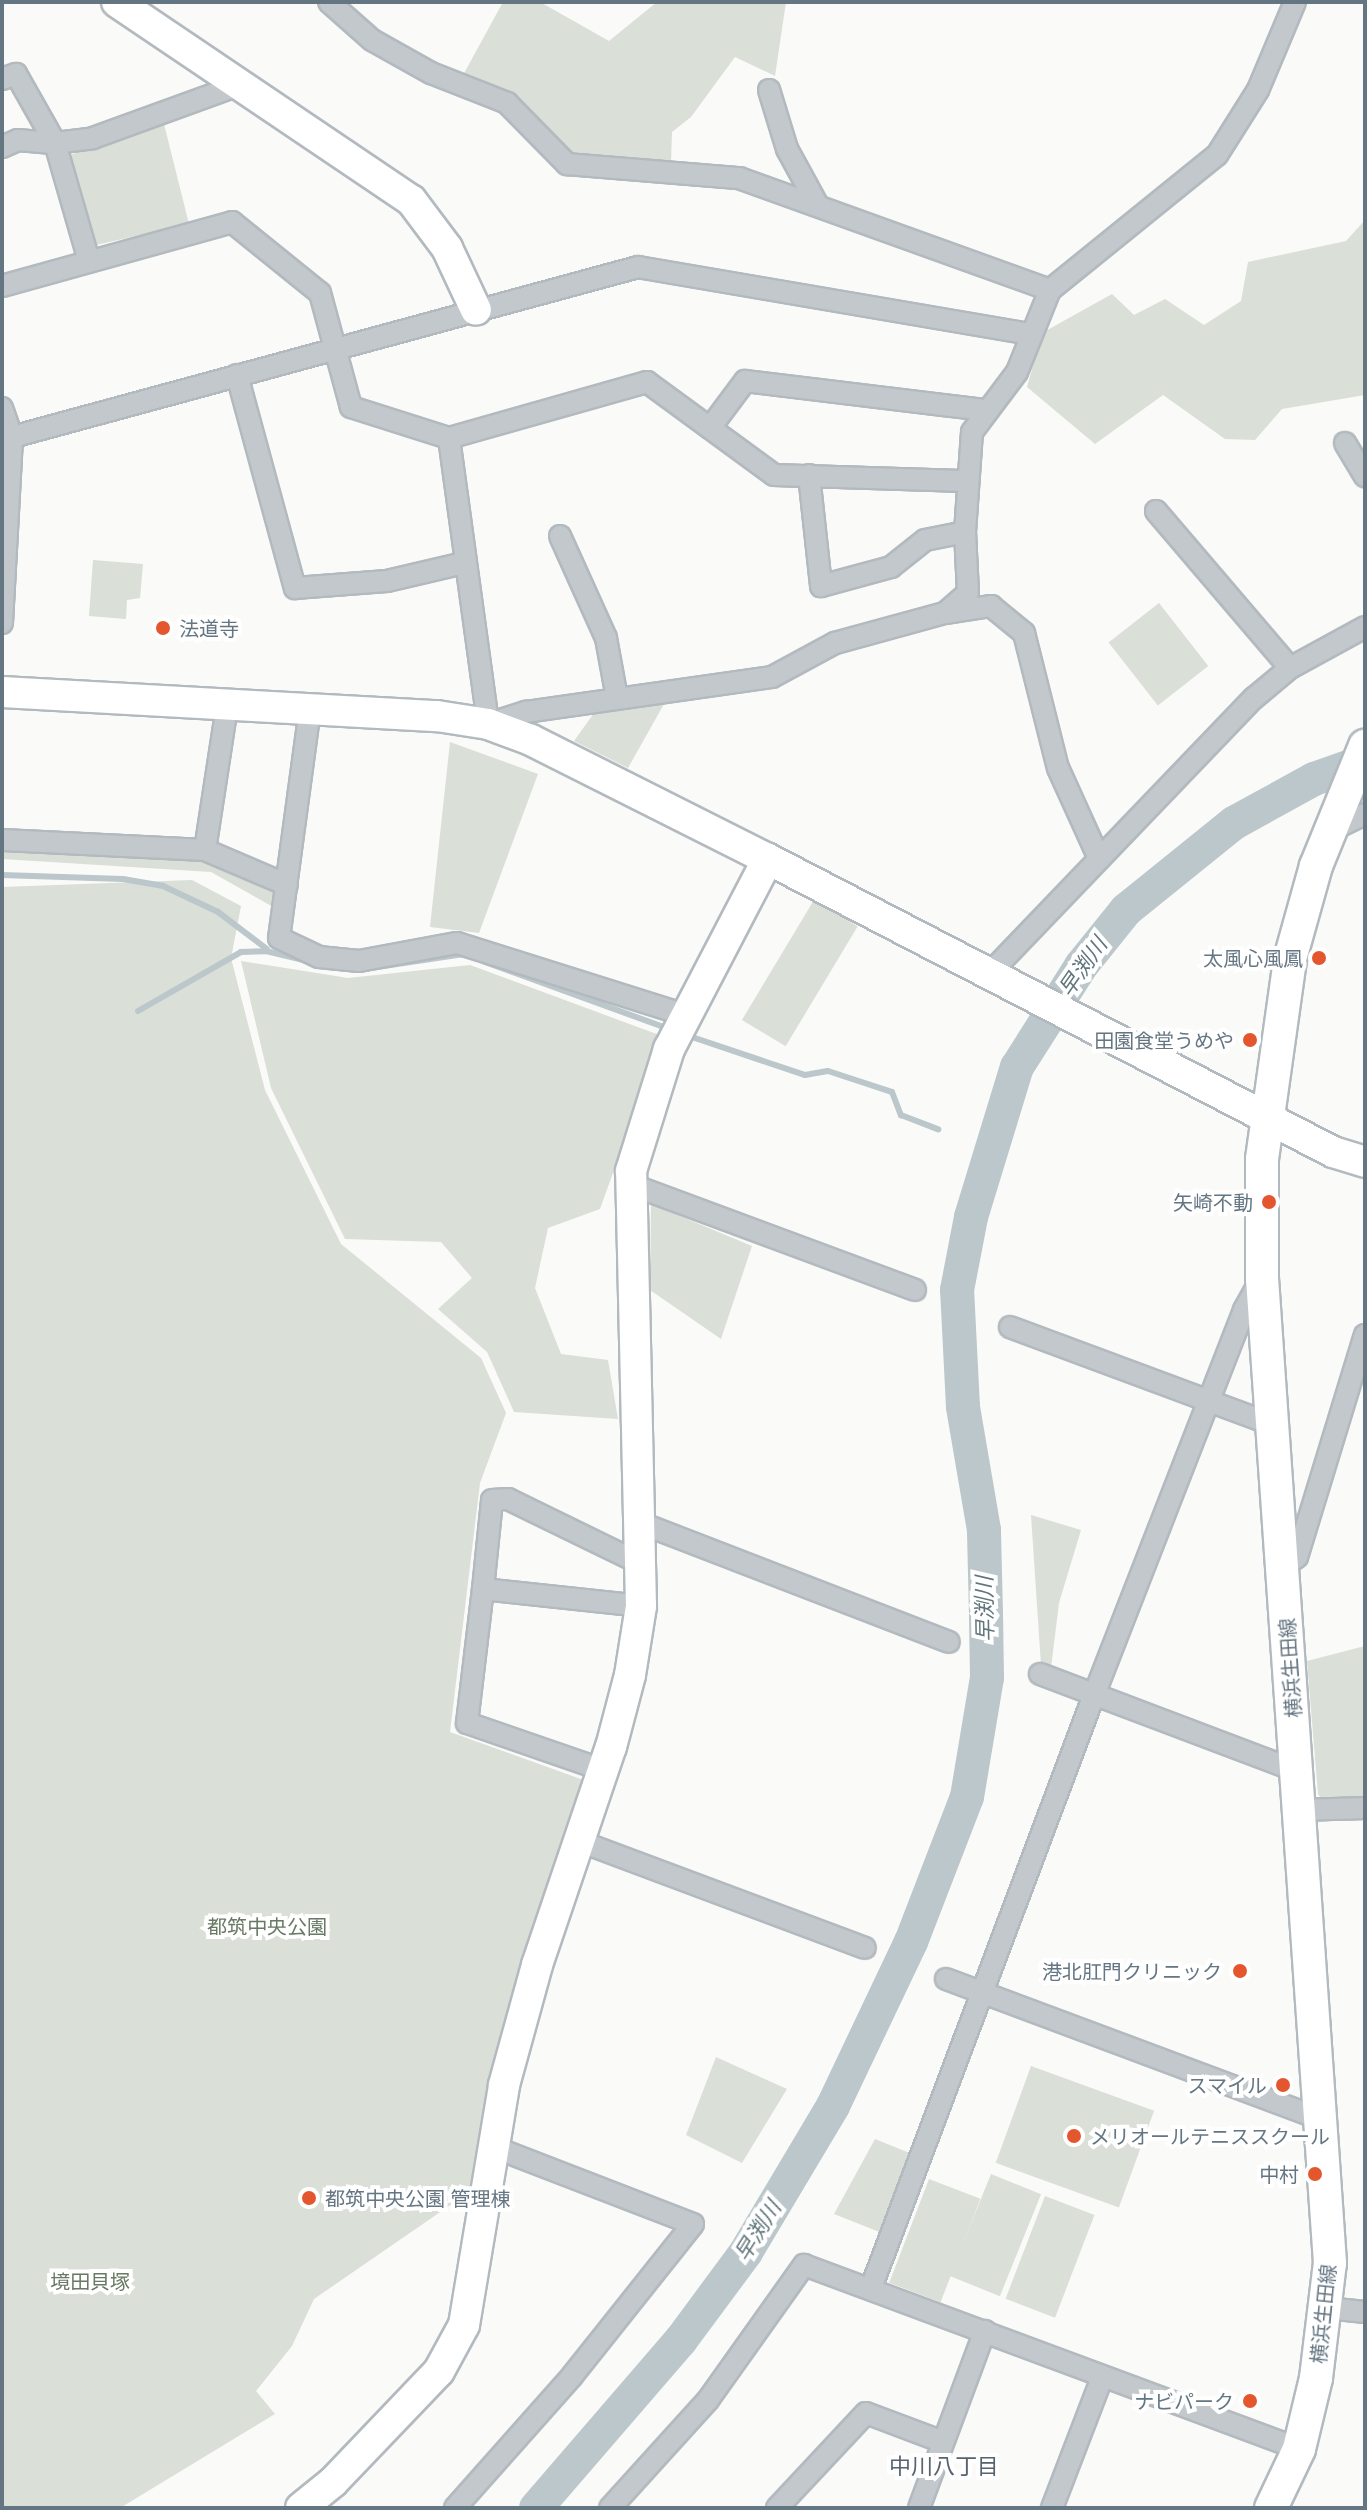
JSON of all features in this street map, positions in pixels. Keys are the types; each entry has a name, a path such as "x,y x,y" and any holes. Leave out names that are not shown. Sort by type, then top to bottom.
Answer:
{"main road":[{"name":"横浜生田線","path":"1271,2508 1299,2449 1327,2308 1330,2263 1262,1279 1265,1117 1290,959 1330,829 1365,746"}],"street":[{"path":"117,2 411,200 447,248 476,310"},
{"path":"329,2 372,40 431,73 507,103 567,164 739,178 817,204 864,227 976,260 1050,290"},
{"path":"945,613 968,593 966,481 972,432 1017,372 1050,290 1217,155 1258,90 1295,2"},
{"path":"2,79 16,74 55,143 89,261"},
{"path":"2,147 18,140 55,143 93,138 241,84"},
{"path":"769,90 787,149 817,204"},
{"path":"2,286 232,222 320,293 351,407 449,438 647,382 774,475 966,481"},
{"path":"12,437 638,267 1030,334"},
{"path":"237,375 295,588 387,581 464,563"},
{"path":"710,428 745,381 986,410"},
{"path":"2,408 12,437 2,623"},
{"path":"449,438 488,724"},
{"path":"1345,443 1365,476"},
{"path":"809,475 821,586 891,567 925,540 965,532"},
{"path":"1156,511 1290,668"},
{"path":"560,536 606,638 617,698"},
{"path":"488,724 526,712 772,677 835,643 945,613 991,606 1024,633 1058,768 1098,856"},
{"path":"988,975 1098,856 1290,668 1365,627"},
{"path":"2,692 310,709 488,724 531,740 768,859 1106,1037 1333,1152 1365,1162"},
{"path":"205,850 227,706"},
{"path":"310,709 279,938 319,957 379,960 457,943 685,1015"},
{"path":"1330,829 1365,814"},
{"path":"2,840 205,850 287,885"},
{"path":"301,2508 333,2482 439,2371 464,2325 491,2146 537,1965 603,1770 630,1675 641,1606 630,1184 645,1114 685,1015 768,859"},
{"path":"630,1184 915,1290"},
{"path":"871,2288 1094,1695 1208,1401 1262,1279"},
{"path":"1010,1327 1271,1424"},
{"path":"1284,1566 1297,1557 1365,1335"},
{"path":"603,1770 467,1723 492,1500 508,1499 641,1564"},
{"path":"638,1522 949,1642"},
{"path":"483,1589 641,1606"},
{"path":"1040,1674 1297,1771"},
{"path":"1300,1810 1365,1808"},
{"path":"579,1841 865,1948"},
{"path":"946,1979 1320,2119"},
{"path":"455,2508 572,2376 693,2224 491,2146"},
{"path":"610,2508 708,2400 804,2265 1299,2449"},
{"path":"1327,2308 1365,2312"},
{"path":"919,2508 985,2331"},
{"path":"1052,2508 1102,2378"},
{"path":"777,2508 866,2413 943,2442"}],"green space":[{"path":"503,2 540,2 609,41 657,2 786,2 775,76 735,57 691,117 672,132 671,162 568,160 462,77"},
{"path":"164,124 189,224 96,245 67,156"},
{"path":"1365,220 1365,395 1282,409 1255,440 1225,439 1163,395 1095,444 1027,387 1042,333 1112,294 1134,315 1165,299 1204,325 1241,301 1248,262 1346,241"},
{"path":"93,560 143,564 140,598 127,600 126,619 89,616"},
{"path":"1159,603 1208,666 1158,705 1109,642"},
{"path":"664,704 628,768 574,741 594,713"},
{"path":"450,742 538,774 479,933 430,927"},
{"path":"2,850 209,860 278,891 275,908 211,872 2,859"},
{"name":"都筑中央公園","path":"192,880 241,906 231,958 265,1090 341,1244 481,1358 506,1413 480,1483 450,1732 589,1782 478,2186 314,2299 292,2346 256,2391 275,2414 120,2508 2,2508 2,887"},
{"path":"814,900 858,926 786,1046 742,1020"},
{"path":"241,961 348,978 470,965 662,1036 600,1209 548,1228 535,1288 561,1354 608,1360 618,1419 514,1412 487,1352 438,1309 472,1278 441,1242 345,1239 271,1088"},
{"path":"651,1204 752,1246 721,1339 650,1290"},
{"path":"1031,1515 1081,1530 1059,1603 1051,1668 1041,1665"},
{"path":"1365,1646 1365,1799 1323,1801 1318,1794 1307,1661"},
{"path":"716,2057 787,2089 742,2163 686,2135"},
{"name":"メリオールテニススクール","path":"1031,2066 1154,2111 1119,2208 996,2163"},
{"path":"875,2139 912,2154 882,2233 834,2214"},
{"path":"991,2174 1041,2194 1000,2296 950,2276"},
{"path":"929,2179 980,2199 941,2302 889,2283"},
{"path":"1045,2196 1094,2215 1055,2318 1006,2299"}],"waterway":[{"name":"早渕川","path":"536,2508 681,2340 746,2252 833,2106 911,1942 967,1797 987,1678 986,1614 984,1530 963,1407 957,1290 971,1217 1017,1067 1081,966 1126,910 1234,823 1314,779 1365,761"},
{"path":"2,875 123,879 163,886 218,912 267,949"},
{"path":"138,1011 241,952 266,951 307,961"},
{"path":"357,970 464,954"},
{"path":"485,962 666,1028"},
{"path":"689,1036 805,1075 828,1071 892,1092 901,1115 938,1129"}],"place":[{"name":"法道寺","path":"163,628"},
{"name":"太風心風鳳","path":"1319,958"},
{"name":"田園食堂うめや","path":"1250,1040"},
{"name":"矢崎不動","path":"1269,1202"},
{"name":"港北肛門クリニック","path":"1240,1971"},
{"name":"スマイル","path":"1283,2085"},
{"name":"メリオールテニススクール","path":"1074,2136"},
{"name":"中村","path":"1315,2174"},
{"name":"都筑中央公園 管理棟","path":"309,2198"},
{"name":"ナビパーク","path":"1250,2401"}],"district":[{"name":"中川八丁目","path":"944,2467"}],"park label":[{"name":"境田貝塚","path":"90,2281"}]}
